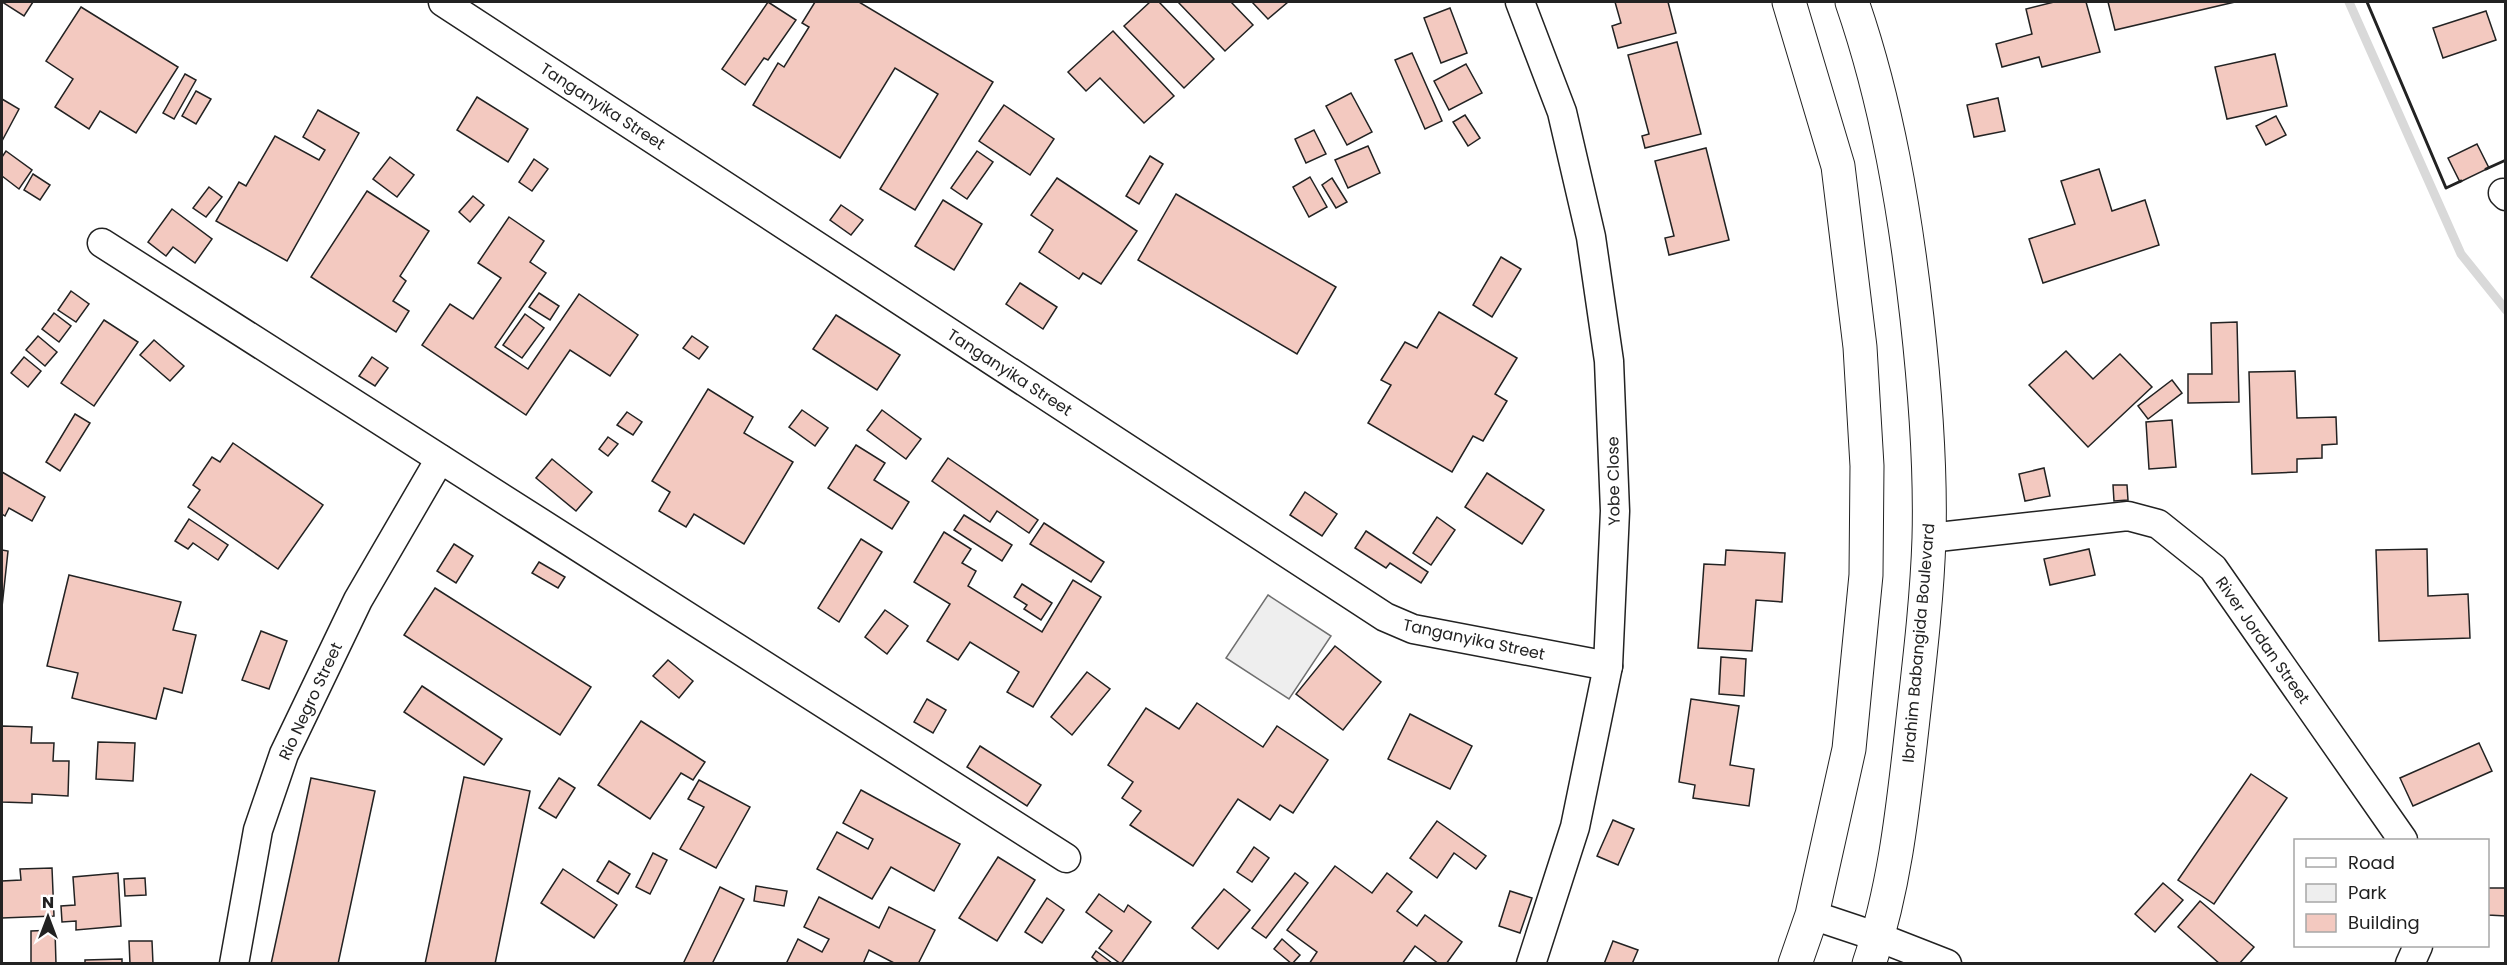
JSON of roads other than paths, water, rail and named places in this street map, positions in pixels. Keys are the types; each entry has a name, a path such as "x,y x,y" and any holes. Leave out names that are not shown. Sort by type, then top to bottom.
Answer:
{"street":[{"name":"Tanganyika Street","path":"443,2 1385,617 1413,629 1608,666"},
{"name":"Yobe Close","path":"1520,2 1562,112 1591,237 1609,361 1616,511 1608,666 1575,827 1531,963"},
{"path":"1789,2 1838,166 1860,347 1867,466 1866,575 1849,749 1812,915 1795,963"},
{"name":"Ibrahim Babangida Boulevard","path":"1852,2 1892,149 1911,264 1926,400 1929,538 1919,668 1894,870 1874,950"},
{"path":"102,243 1066,858"},
{"name":"Rio Negro Street","path":"234,963 258,830 284,754 358,600 440,459"},
{"name":"River Jordan Street","path":"1929,538 2128,516 2158,524 2213,568 2402,839"},
{"path":"1812,915 1874,950 1947,963"},
{"path":"2410,963 2417,947"}],"waterway":[{"path":"2349,2 2461,254 2506,310"}]}
